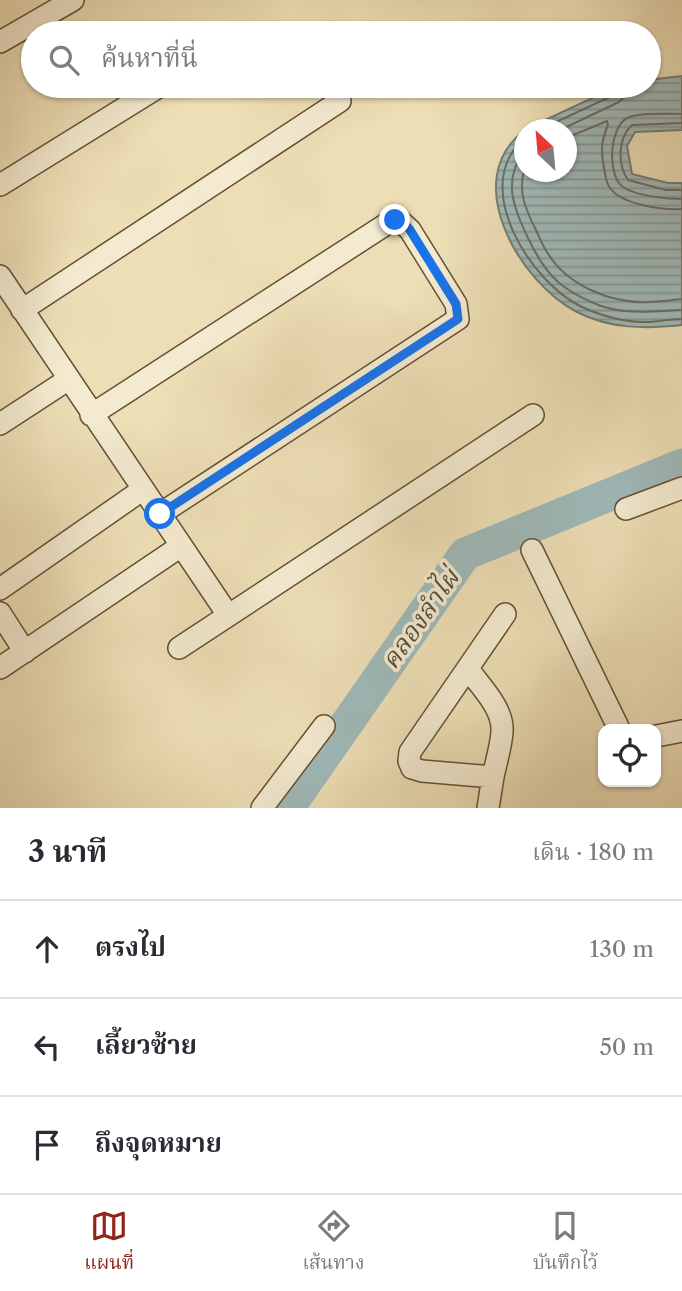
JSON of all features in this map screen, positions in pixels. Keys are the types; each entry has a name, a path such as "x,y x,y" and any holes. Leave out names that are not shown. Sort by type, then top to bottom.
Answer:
{"street":[{"path":"36,21 73,0"},
{"path":"0,42 21,30"},
{"path":"0,185 141,98"},
{"path":"22,310 340,101"},
{"path":"91,415 388,223 400,220 410,230 456,304 458,319 160,514"},
{"path":"1,279 228,615"},
{"path":"0,424 69,379"},
{"path":"179,648 533,415"},
{"path":"626,509 682,488"},
{"path":"0,589 142,490"},
{"path":"0,668 181,546"},
{"path":"531,550 617,724"},
{"path":"0,613 25,652"},
{"path":"493,777 422,771 412,768 409,761 410,752 505,614"},
{"path":"468,669 496,707 503,730 488,808"},
{"path":"262,808 324,726"},
{"path":"661,735 682,731"}],"water":[{"path":"682,76 682,130 635,132 627,146 632,174 668,183 682,183 682,325 628,326 602,322 577,312 556,298 518,255 505,229 497,202 497,176 505,152 514,142 514,182 577,182 577,119 547,119 592,98 661,98 661,79"}],"waterway":[{"name":"คลองลำไผ่","path":"288,808 465,554 682,465"}],"route":[{"path":"160,514 458,319 456,304 410,230 400,220 395,220"}]}
